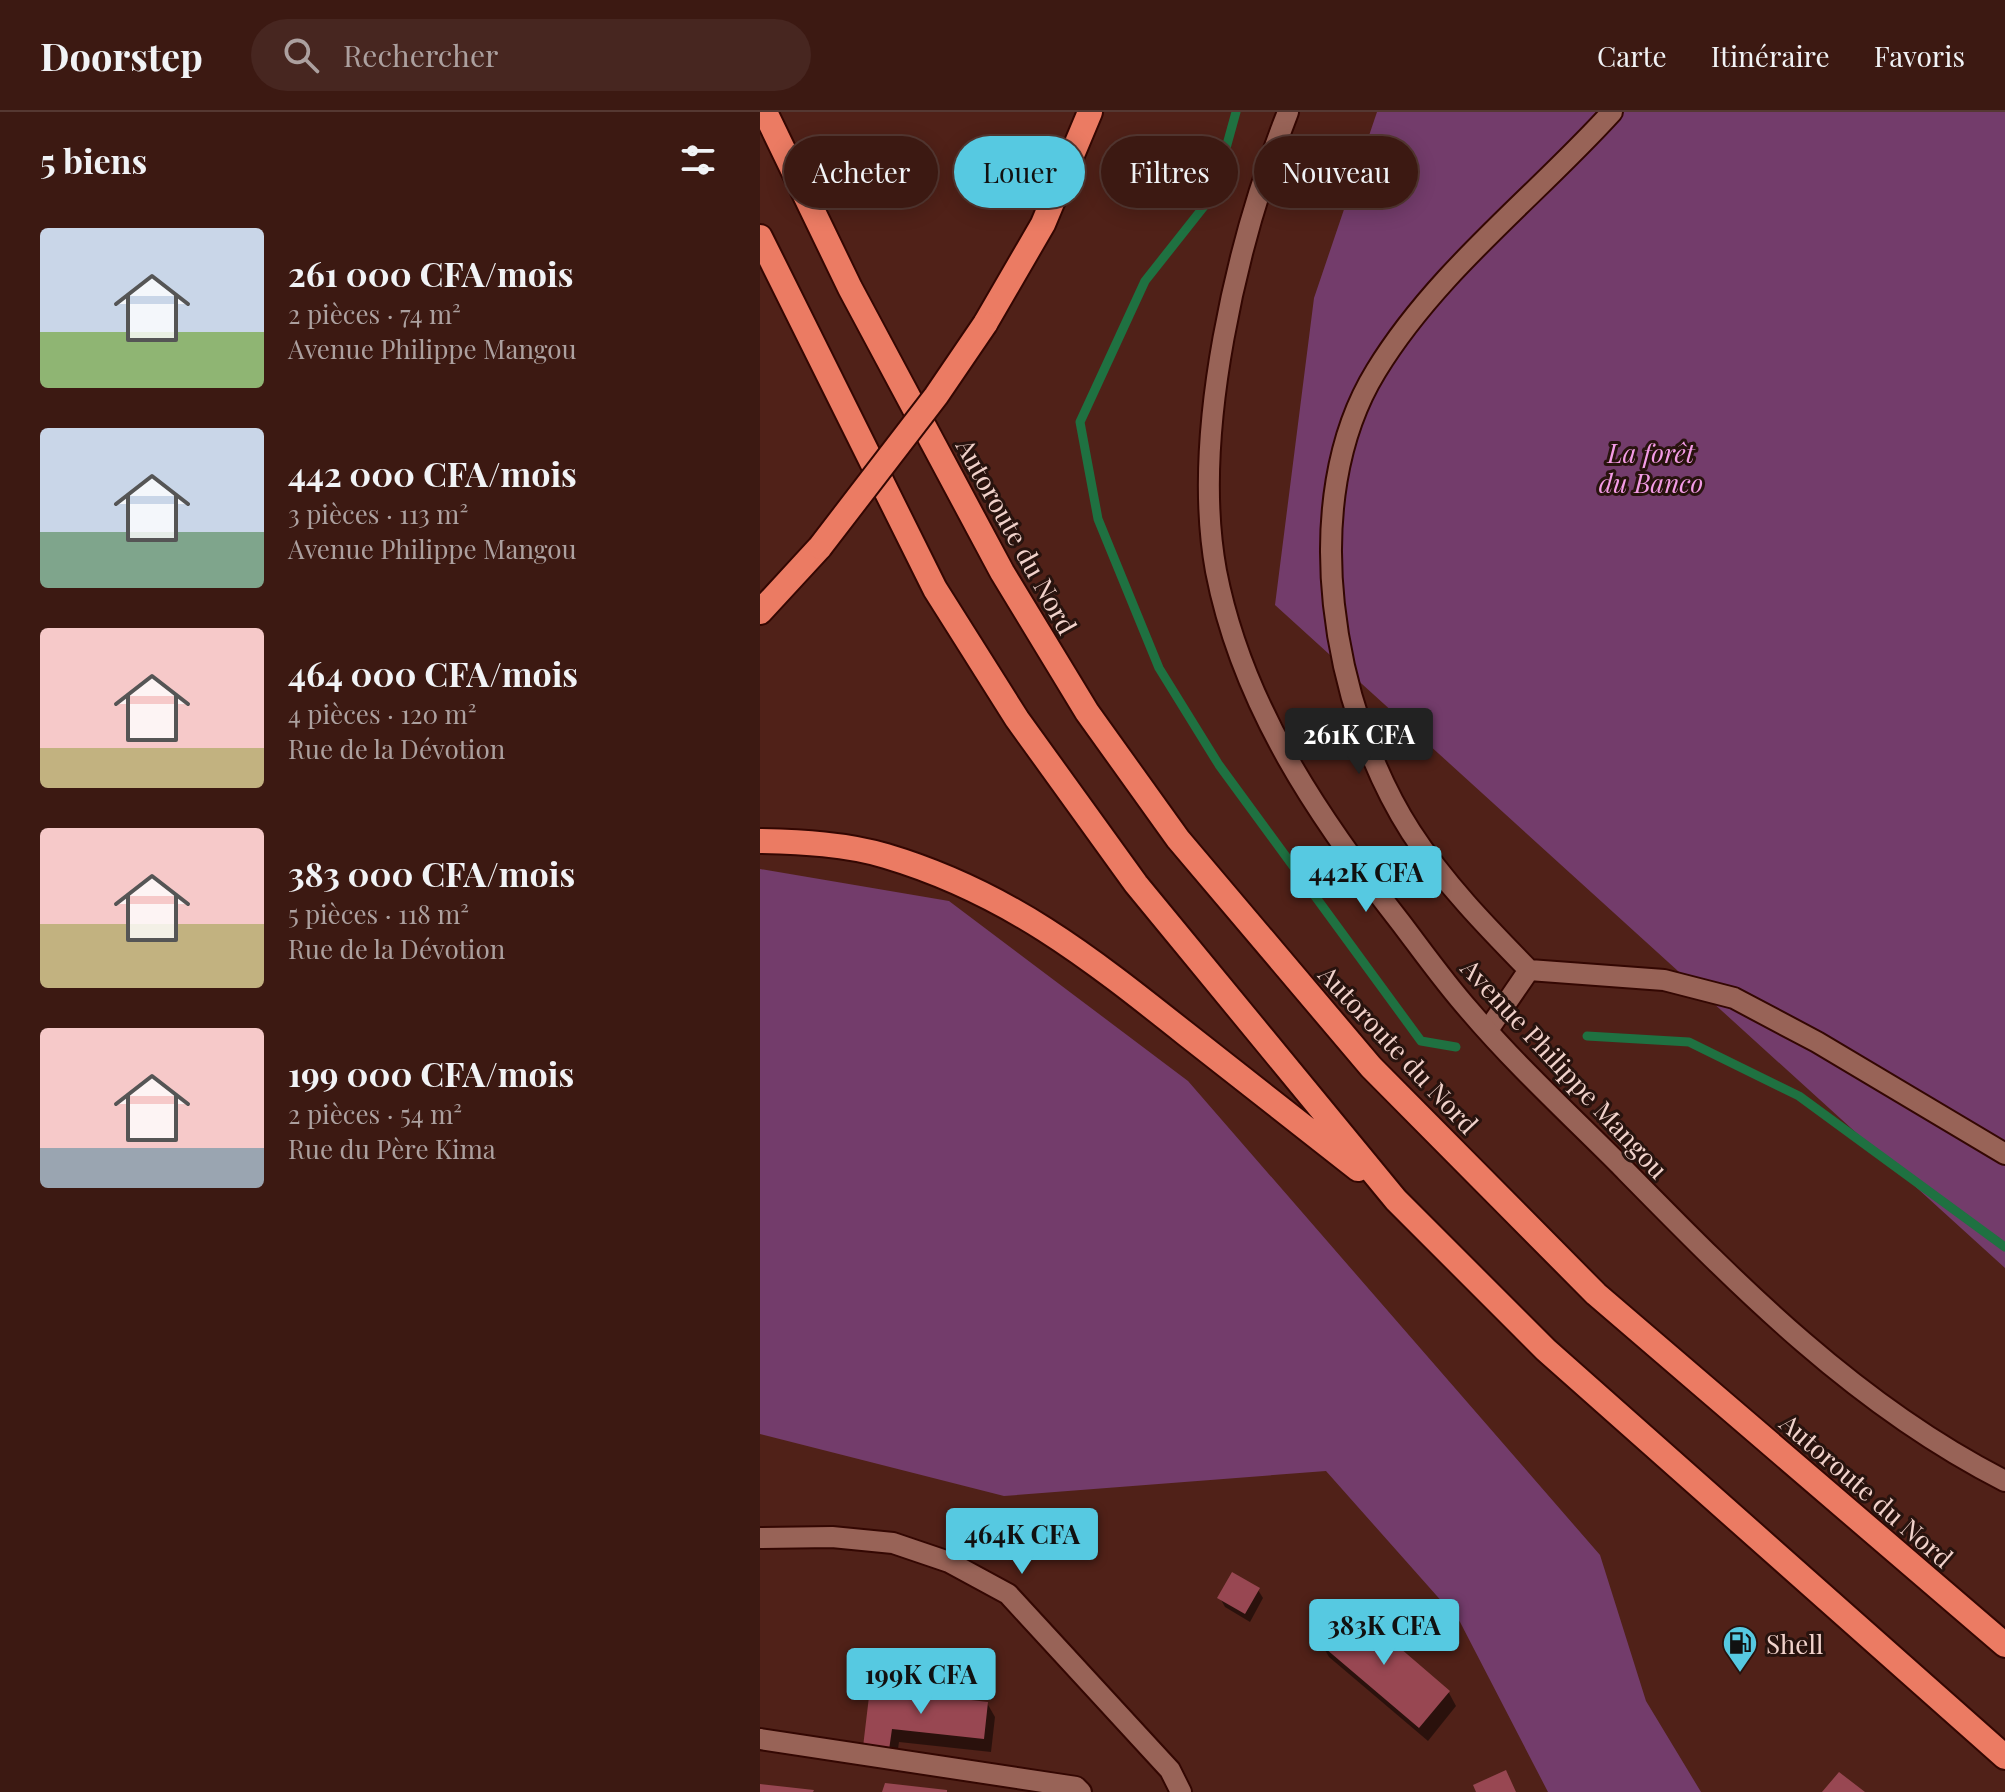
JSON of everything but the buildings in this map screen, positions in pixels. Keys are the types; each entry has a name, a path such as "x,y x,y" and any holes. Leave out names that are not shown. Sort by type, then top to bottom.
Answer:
{"highway":[{"name":"Autoroute du Nord","path":"765,112 850,288 1002,572 1087,712 1178,839 1371,1067 1596,1294 2005,1645"},
{"path":"782,112 850,288"},
{"path":"760,612 820,547 936,396 985,324 1043,224 1090,112"},
{"path":"760,237 935,589 1017,719 1136,884 1396,1200 1546,1350 2005,1757"},
{"path":"760,841 809,842 884,855 962,884 1035,920 1118,979 1396,1200"}],"street":[{"name":"Avenue Philippe Mangou","path":"1288,112 1248,236 1221,361 1210,468 1216,569 1230,631 1254,697 1286,757 1330,827 1383,900 1488,1030 1734,1281 1795,1338 1894,1416 1960,1458 2005,1481"},
{"path":"1612,112 1462,263 1404,329 1354,411 1339,471 1332,549 1334,626 1354,710 1411,832 1471,909 1529,970 1664,980 1734,998 1817,1042 2005,1154"},
{"path":"1488,1030 1529,970"},
{"path":"760,1538 832,1537 893,1543 949,1562 1008,1594 1170,1770 1181,1792"},
{"path":"760,1739 1076,1787 1081,1792"}],"green space":[{"name":"La forêt du Banco","path":"1377,112 2005,112 2005,1268 1275,605 1314,298 1344,208 1418,208 1418,136 1369,136"},
{"path":"760,869 949,901 1188,1081 1600,1555 1646,1701 1701,1792 1548,1792 1460,1622 1326,1471 1004,1496 760,1434"}],"waterway":[{"path":"1236,112 1213,195 1145,281 1080,422 1098,519 1159,668 1219,765 1421,1041 1456,1047"},
{"path":"1587,1036 1689,1042 1799,1096 2005,1247"}],"place":[{"name":"Shell","path":"1740,1674"}]}
